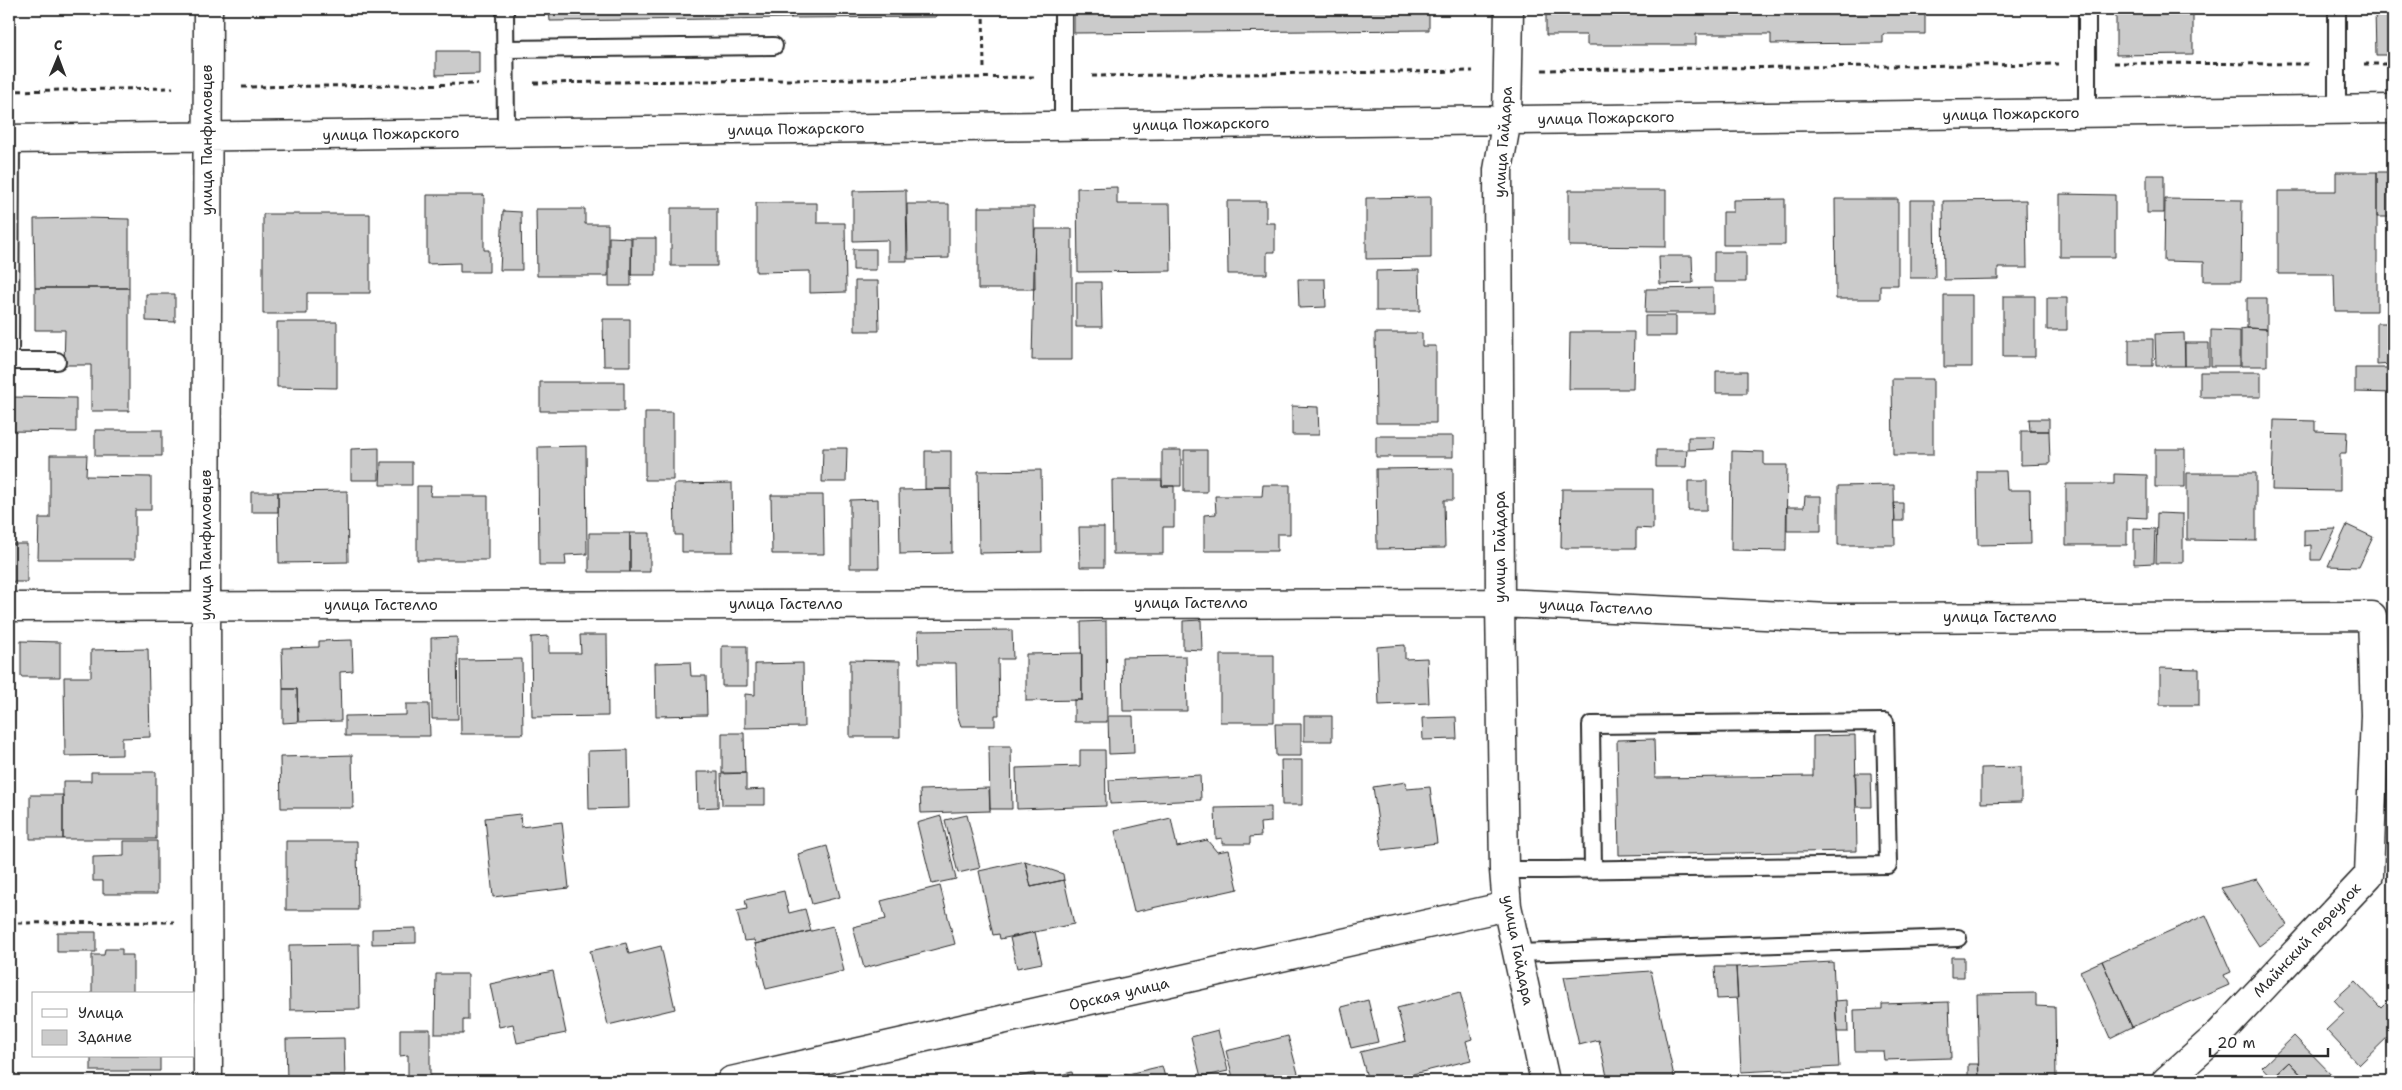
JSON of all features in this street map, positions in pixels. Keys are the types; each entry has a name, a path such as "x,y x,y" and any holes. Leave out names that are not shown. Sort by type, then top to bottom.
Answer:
{"street":[{"name":"улица Панфиловцев","path":"208,9 206,136 208,1081"},
{"name":"улица Гайдара","path":"1508,9 1508,120 1498,170 1500,603 1504,870 1507,906 1516,953 1545,1081"},
{"name":"улица Пожарского","path":"10,139 2393,108"},
{"name":"улица Гастелло","path":"9,606 1500,603 1830,618 2372,616"},
{"name":"Майнский переулок","path":"2166,1081 2219,1034 2369,875 2375,715 2372,616"},
{"name":"Орская улица","path":"731,1081 1507,906"}],"lane":[{"path":"505,9 506,133"},
{"path":"1063,9 1063,125"},
{"path":"2087,9 2087,113"},
{"path":"2337,9 2337,109"},
{"path":"505,49 774,46"},
{"path":"10,139 10,361 56,361"},
{"path":"1504,870 1593,869 1888,865 1885,722 1591,725 1593,869"},
{"path":"1516,953 1958,938"}],"path":[{"path":"983,9 984,69"},
{"path":"9,91 2087,63 2393,64"},
{"path":"9,923 120,924 207,921"}],"building":[{"path":"549,9 791,9 791,18 550,21"},
{"path":"791,9 936,9 936,17 791,18"},
{"path":"1074,9 1429,9 1429,30 1074,33"},
{"path":"1546,9 1925,9 1925,34 1883,34 1883,43 1771,44 1771,34 1696,34 1696,45 1587,45 1587,35 1546,35"},
{"path":"2116,9 2193,9 2193,54 2116,55"},
{"path":"2375,9 2393,9 2393,55 2376,55"},
{"path":"436,51 479,51 479,74 436,75"},
{"path":"2336,172 2377,172 2377,311 2335,311 2334,274 2278,274 2278,191 2336,191"},
{"path":"2377,172 2393,172 2393,217 2377,217"},
{"path":"2147,175 2164,175 2164,213 2147,213"},
{"path":"1117,187 1117,204 1170,204 1171,271 1078,272 1077,188"},
{"path":"906,190 907,261 888,261 888,240 853,241 853,191"},
{"path":"1569,190 1666,190 1666,247 1569,246"},
{"path":"2060,194 2115,195 2115,257 2060,257"},
{"path":"427,195 484,195 484,250 489,250 489,272 460,272 460,263 427,264"},
{"path":"1431,197 1431,258 1366,259 1366,198"},
{"path":"1785,199 1785,245 1723,245 1723,212 1733,212 1733,200"},
{"path":"1835,199 1898,199 1898,285 1880,285 1880,299 1836,299"},
{"path":"2165,199 2242,200 2241,281 2204,281 2204,262 2164,261"},
{"path":"1910,200 1934,200 1935,278 1910,278"},
{"path":"2026,200 2027,268 1998,268 1998,279 1944,280 1943,201"},
{"path":"1227,201 1266,201 1266,223 1275,223 1275,252 1267,252 1267,274 1228,274"},
{"path":"756,203 817,203 817,223 845,223 846,292 810,293 810,271 756,272"},
{"path":"907,204 949,204 949,258 908,259"},
{"path":"978,207 1034,207 1035,289 978,289"},
{"path":"671,208 717,208 717,266 671,266"},
{"path":"536,209 585,209 585,224 608,224 608,276 537,276"},
{"path":"503,211 521,212 522,270 500,270"},
{"path":"263,214 370,214 370,293 307,293 307,314 263,314"},
{"path":"34,219 129,219 129,288 35,288"},
{"path":"1035,229 1072,229 1072,360 1032,360"},
{"path":"609,237 631,238 631,286 609,286"},
{"path":"632,238 656,238 656,275 631,275"},
{"path":"853,249 876,249 876,270 853,270"},
{"path":"1714,252 1746,252 1746,282 1714,282"},
{"path":"1659,256 1692,256 1693,283 1660,284"},
{"path":"1419,270 1420,311 1376,311 1376,271"},
{"path":"1298,279 1325,279 1326,307 1299,308"},
{"path":"855,281 878,281 879,331 855,331"},
{"path":"1076,282 1101,282 1102,327 1076,327"},
{"path":"35,288 129,288 129,411 91,411 91,365 64,365 65,330 35,330"},
{"path":"1713,288 1713,313 1645,313 1646,289"},
{"path":"146,294 175,294 175,322 146,321"},
{"path":"1944,295 1972,295 1972,367 1944,367"},
{"path":"2003,296 2035,296 2035,357 2003,357"},
{"path":"2047,298 2067,298 2067,330 2047,330"},
{"path":"2247,298 2267,298 2267,329 2247,328"},
{"path":"1645,316 1676,316 1676,336 1645,336"},
{"path":"603,319 630,319 630,366 604,366"},
{"path":"277,322 337,322 337,388 277,387"},
{"path":"2377,323 2393,323 2393,364 2377,365"},
{"path":"2241,329 2267,329 2267,366 2241,366"},
{"path":"2211,330 2240,331 2240,366 2211,366"},
{"path":"1570,332 1634,332 1633,389 1569,389"},
{"path":"1375,333 1422,333 1422,346 1436,346 1436,423 1376,423"},
{"path":"2184,333 2185,366 2156,366 2155,334"},
{"path":"2129,339 2153,339 2153,366 2129,366"},
{"path":"2185,343 2209,343 2209,366 2185,366"},
{"path":"2355,368 2392,368 2393,393 2355,392"},
{"path":"1716,371 1747,371 1747,393 1716,393"},
{"path":"2200,372 2261,372 2261,397 2200,397"},
{"path":"1892,379 1933,379 1933,455 1893,455"},
{"path":"540,382 624,382 624,411 540,411"},
{"path":"9,397 76,398 76,432 9,431"},
{"path":"1292,406 1318,407 1319,435 1292,435"},
{"path":"645,412 673,412 673,480 645,480"},
{"path":"2029,419 2049,419 2049,431 2030,431"},
{"path":"2274,420 2315,421 2315,431 2347,432 2346,454 2340,454 2340,491 2272,490"},
{"path":"95,430 162,430 162,456 95,456"},
{"path":"2021,431 2049,431 2050,464 2021,465"},
{"path":"1376,436 1453,436 1453,457 1376,457"},
{"path":"1688,437 1715,437 1714,449 1688,450"},
{"path":"586,446 587,554 565,555 566,565 539,565 538,447"},
{"path":"379,448 379,480 351,480 351,449"},
{"path":"823,448 847,448 846,482 822,482"},
{"path":"2155,449 2185,449 2185,487 2155,487"},
{"path":"1162,450 1181,450 1181,486 1162,486"},
{"path":"1184,450 1207,450 1207,492 1184,492"},
{"path":"1656,450 1687,450 1686,467 1656,467"},
{"path":"925,451 951,451 951,489 925,489"},
{"path":"1732,451 1764,452 1764,465 1787,465 1786,551 1731,550"},
{"path":"50,455 87,455 86,476 151,477 151,510 135,510 135,559 38,559 39,518 50,518"},
{"path":"381,462 412,462 412,485 380,485"},
{"path":"1453,468 1453,500 1444,500 1445,548 1377,549 1376,469"},
{"path":"1041,470 1042,552 979,553 978,471"},
{"path":"1977,471 2006,471 2007,490 2030,490 2031,544 1978,545"},
{"path":"2187,473 2256,473 2256,541 2187,540"},
{"path":"2114,474 2147,475 2147,518 2127,517 2127,545 2066,545 2066,484 2114,484"},
{"path":"1112,480 1162,480 1162,486 1174,486 1174,527 1163,527 1163,554 1113,554"},
{"path":"1688,481 1707,481 1707,510 1688,510"},
{"path":"732,483 733,552 682,552 682,535 675,535 674,484"},
{"path":"1263,485 1290,485 1290,534 1277,534 1277,551 1204,551 1204,515 1216,514 1215,496 1262,496"},
{"path":"1894,485 1895,545 1838,545 1838,486"},
{"path":"417,486 431,486 430,496 488,496 488,560 417,560"},
{"path":"951,489 952,553 900,554 899,490"},
{"path":"1562,489 1653,489 1653,529 1636,528 1636,548 1561,548"},
{"path":"347,491 348,562 279,563 278,492"},
{"path":"251,492 278,492 278,512 251,512"},
{"path":"771,495 823,495 824,554 772,554"},
{"path":"1805,496 1821,496 1821,531 1787,531 1787,507 1804,507"},
{"path":"878,499 879,568 850,568 850,500"},
{"path":"1894,503 1903,503 1903,521 1895,521"},
{"path":"2157,513 2183,514 2183,563 2156,563"},
{"path":"2347,525 2373,537 2359,567 2328,566"},
{"path":"1079,527 1104,527 1104,567 1080,567"},
{"path":"2134,528 2155,529 2154,563 2134,564"},
{"path":"2336,529 2321,560 2311,560 2311,545 2304,546 2304,530"},
{"path":"589,533 630,533 630,572 589,572"},
{"path":"630,533 650,533 650,572 630,572"},
{"path":"9,544 27,544 27,582 9,582"},
{"path":"1201,620 1202,650 1183,649 1183,621"},
{"path":"1106,621 1107,722 1074,722 1074,700 1082,700 1081,622"},
{"path":"1012,630 1013,659 998,659 999,715 995,715 995,726 961,726 957,714 956,663 919,663 918,631"},
{"path":"580,635 607,635 608,716 532,717 531,637 549,636 549,653 581,653"},
{"path":"457,637 458,719 432,719 431,638"},
{"path":"352,640 353,671 340,672 341,721 298,722 297,689 283,689 282,648 319,647 319,641"},
{"path":"21,641 60,642 60,677 21,677"},
{"path":"1405,645 1405,659 1427,658 1429,703 1379,705 1377,647"},
{"path":"722,646 747,646 747,686 722,686"},
{"path":"148,649 150,737 122,738 122,755 65,756 64,677 91,677 91,650"},
{"path":"1082,653 1082,700 1026,701 1026,654"},
{"path":"1220,655 1274,655 1274,722 1220,722"},
{"path":"1186,656 1187,711 1123,711 1122,657"},
{"path":"522,659 523,734 461,734 460,660"},
{"path":"850,660 900,661 900,737 850,737"},
{"path":"690,662 691,676 706,676 707,715 656,716 655,663"},
{"path":"803,663 804,727 745,728 745,694 755,695 755,664"},
{"path":"2160,668 2199,669 2199,705 2160,705"},
{"path":"283,689 297,689 298,722 283,723"},
{"path":"406,704 429,704 430,736 345,736 345,716 406,715"},
{"path":"1108,716 1133,716 1134,753 1109,754"},
{"path":"1304,716 1332,716 1332,741 1304,741"},
{"path":"1456,717 1457,739 1423,740 1422,718"},
{"path":"1275,724 1301,724 1301,756 1276,756"},
{"path":"722,733 744,733 745,773 722,773"},
{"path":"1855,735 1857,851 1619,855 1617,740 1654,739 1655,778 1813,776 1813,736"},
{"path":"989,746 1011,746 1012,809 990,809"},
{"path":"628,750 629,808 589,809 588,751"},
{"path":"1080,750 1105,750 1106,806 1017,809 1016,768 1080,766"},
{"path":"352,755 353,808 281,808 280,757"},
{"path":"1281,760 1302,760 1302,805 1282,805"},
{"path":"2021,767 2021,802 1981,803 1981,768"},
{"path":"91,772 156,772 156,839 63,839 63,781 91,781"},
{"path":"697,772 718,772 718,807 698,808"},
{"path":"746,773 746,790 765,789 765,805 722,805 721,774"},
{"path":"1855,773 1871,773 1872,807 1856,807"},
{"path":"1200,775 1201,800 1110,804 1109,780"},
{"path":"1406,782 1407,789 1430,787 1437,843 1382,850 1373,787"},
{"path":"989,788 990,811 921,813 920,790"},
{"path":"30,795 63,795 63,839 30,839"},
{"path":"1271,807 1271,822 1260,823 1261,836 1250,837 1250,844 1222,844 1222,838 1216,839 1215,808"},
{"path":"520,814 521,827 562,822 569,888 493,897 485,818"},
{"path":"967,815 980,868 958,873 945,820"},
{"path":"941,816 956,879 932,884 917,823"},
{"path":"1171,818 1177,847 1207,840 1217,852 1229,850 1238,889 1134,912 1115,831"},
{"path":"124,841 157,841 157,894 103,894 103,881 93,881 93,857 124,856"},
{"path":"286,841 357,841 358,910 286,910"},
{"path":"827,846 840,897 812,904 798,854"},
{"path":"1025,861 1031,887 1064,880 1074,924 1000,939 999,934 993,935 979,871"},
{"path":"1025,861 1063,874 1064,880 1031,887"},
{"path":"2257,879 2287,925 2259,946 2221,888"},
{"path":"940,886 955,944 864,968 853,927 886,919 881,901"},
{"path":"784,891 789,913 805,909 811,931 755,944 754,940 744,941 737,911 747,909 745,900"},
{"path":"2206,915 2231,972 2224,975 2229,985 2132,1027 2102,961"},
{"path":"833,926 844,971 766,989 755,944"},
{"path":"416,928 416,943 372,944 372,929"},
{"path":"57,932 96,932 96,952 57,952"},
{"path":"1035,932 1042,963 1017,968 1010,938"},
{"path":"626,943 629,954 661,946 675,1009 608,1025 590,951"},
{"path":"359,944 360,1009 290,1010 289,945"},
{"path":"105,949 122,949 122,955 133,955 133,992 92,992 92,955 104,955"},
{"path":"1951,957 1964,957 1964,977 1951,977"},
{"path":"2102,961 2132,1027 2110,1038 2080,971"},
{"path":"1833,962 1839,1067 1741,1072 1736,967"},
{"path":"1715,967 1736,967 1738,998 1717,999"},
{"path":"553,971 566,1033 517,1043 513,1024 499,1027 490,984"},
{"path":"1651,971 1675,1081 1608,1081 1599,1040 1579,1045 1564,977"},
{"path":"436,974 468,974 468,1020 463,1020 463,1034 435,1034"},
{"path":"2355,981 2381,1008 2393,996 2393,1032 2359,1065 2326,1030 2345,1012 2334,1000"},
{"path":"1460,992 1472,1039 1466,1041 1471,1060 1384,1081 1368,1081 1360,1052 1406,1041 1397,1008"},
{"path":"2036,993 2036,1006 2055,1007 2056,1081 1979,1081 1977,994"},
{"path":"1368,1000 1378,1042 1351,1048 1341,1007"},
{"path":"1847,1000 1848,1032 1837,1032 1835,1001"},
{"path":"1949,1002 1951,1058 1884,1060 1883,1051 1855,1051 1854,1010 1882,1009 1882,1004"},
{"path":"400,1029 430,1029 430,1081 408,1081 408,1055 400,1056"},
{"path":"1218,1030 1228,1071 1201,1077 1191,1037"},
{"path":"1288,1036 1300,1081 1234,1081 1226,1051"},
{"path":"2294,1036 2338,1081 2307,1081 2289,1062 2272,1078 2262,1067"},
{"path":"344,1038 345,1081 287,1081 286,1039"},
{"path":"91,1058 160,1058 160,1071 91,1071"},
{"path":"2289,1062 2307,1081 2269,1081 2272,1078"},
{"path":"1968,1064 1978,1064 1979,1080 1968,1081"},
{"path":"1162,1066 1166,1081 1098,1081"},
{"path":"1072,1072 1074,1081 1036,1081"},
{"path":"1034,1073 1036,1081 1006,1081 1006,1080"},
{"path":"87,1079 136,1080 136,1081 87,1081"}]}
